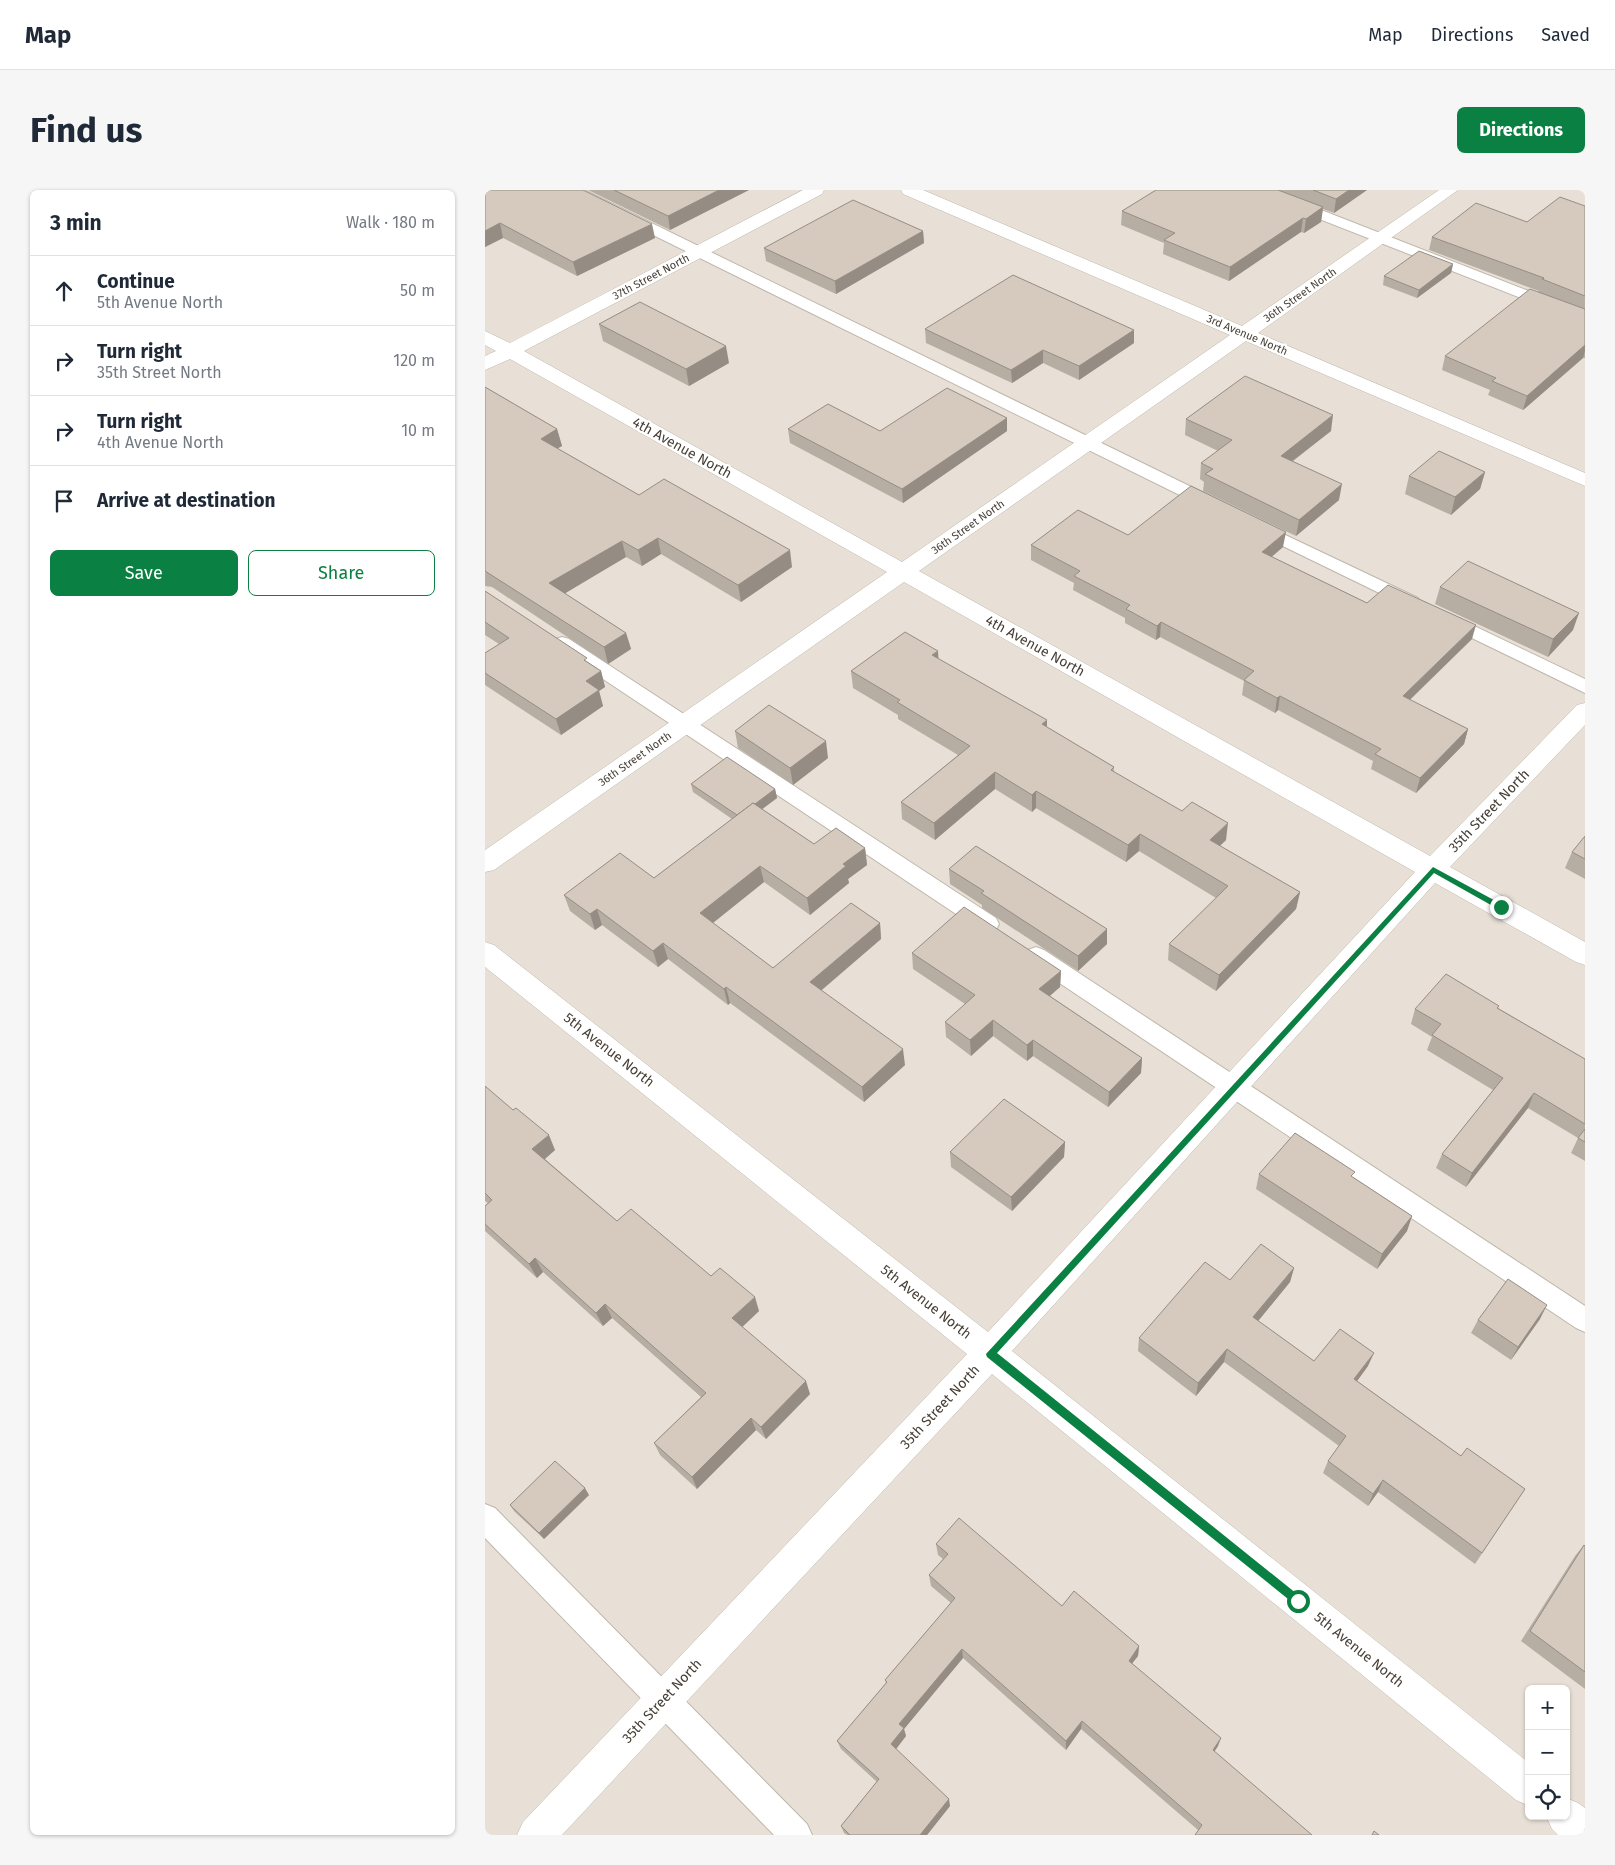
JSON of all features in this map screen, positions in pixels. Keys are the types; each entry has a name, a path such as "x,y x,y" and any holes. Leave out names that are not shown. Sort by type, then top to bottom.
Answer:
{"street":[{"name":"37th Street North","path":"485,364 816,190"},
{"name":"3rd Avenue North","path":"909,190 1585,480"},
{"name":"36th Street North","path":"485,863 1450,190"},
{"name":"4th Avenue North","path":"485,337 1585,955"},
{"name":"35th Street North","path":"536,1835 991,1354 1433,870 1585,710"},
{"name":"5th Avenue North","path":"485,952 991,1354 1525,1784"},
{"path":"1570,1820 1585,1832"}],"lane":[{"path":"573,190 1230,513"},
{"path":"1258,190 1585,318"},
{"path":"1248,522 1585,687"},
{"path":"543,631 1585,1320"},
{"path":"485,1518 796,1835"}],"shaded area":[{"path":"485,190 1585,190 1585,1835 485,1835"}],"building":[{"path":"485,190 583,190 652,224 573,262 500,223 485,231"},
{"path":"614,190 719,190 668,216"},
{"path":"1156,190 1278,190 1323,207 1306,219 1303,218 1230,267 1164,240 1175,233 1122,211"},
{"path":"1313,190 1349,190 1336,199"},
{"path":"1560,197 1585,206 1585,296 1542,279 1544,278 1432,237 1476,203 1527,222"},
{"path":"853,200 923,231 835,281 764,248"},
{"path":"1419,251 1453,264 1419,290 1384,276"},
{"path":"1013,275 1134,330 1079,366 1043,350 1011,370 925,329"},
{"path":"1530,289 1585,309 1585,345 1527,396 1492,381 1496,378 1445,356"},
{"path":"640,302 726,346 686,369 599,324"},
{"path":"1245,376 1333,415 1281,456 1342,484 1299,520 1205,474 1213,469 1201,463 1232,440 1186,419"},
{"path":"485,387 557,429 541,439 639,495 664,479 790,550 738,585 658,538 638,550 622,541 549,583 626,633 604,647 485,571"},
{"path":"947,388 1007,418 902,489 788,429 828,404 880,431"},
{"path":"1439,451 1485,472 1455,497 1409,476"},
{"path":"1191,486 1286,532 1262,552 1367,603 1388,585 1476,625 1403,696 1468,729 1420,778 1375,754 1381,749 1280,696 1277,698 1244,680 1254,671 1161,622 1157,626 1126,609 1130,605 1074,576 1080,571 1031,545 1078,510 1128,535"},
{"path":"1468,561 1579,613 1553,639 1440,587"},
{"path":"485,591 587,658 584,660 601,671 586,681 599,690 556,719 485,673 485,653 509,638 485,622"},
{"path":"905,632 938,651 932,655 1047,720 1042,724 1114,767 1111,770 1182,811 1192,802 1228,823 1210,840 1300,892 1219,975 1169,944 1228,886 1140,834 1128,845 1036,791 1032,795 995,772 934,823 901,802 970,746 897,702 900,700 851,671"},
{"path":"769,705 826,741 790,768 735,731"},
{"path":"727,757 775,789 737,815 691,784"},
{"path":"753,803 814,844 836,828 865,848 843,864 846,866 807,898 760,866 700,913 773,968 851,903 880,923 810,982 903,1049 862,1087 726,987 724,989 663,943 653,951 597,909 590,914 564,895 620,853 654,878"},
{"path":"1585,836 1585,859 1572,852"},
{"path":"976,846 1107,929 1078,956 981,893 984,891 949,869"},
{"path":"964,907 1061,971 1039,989 1142,1058 1109,1092 1033,1040 1027,1045 993,1020 970,1040 945,1022 975,995 912,953"},
{"path":"1446,974 1499,1006 1497,1008 1585,1059 1585,1124 1534,1093 1472,1173 1442,1154 1503,1078 1432,1035 1441,1024 1415,1009"},
{"path":"485,1086 513,1110 516,1108 549,1135 532,1149 617,1221 631,1209 711,1276 720,1268 755,1297 732,1318 806,1381 761,1427 751,1418 692,1477 654,1443 706,1393 605,1304 596,1313 535,1258 529,1264 485,1224 485,1206 492,1200 485,1193"},
{"path":"1004,1099 1065,1142 1011,1197 950,1152"},
{"path":"1585,1129 1585,1142 1578,1138"},
{"path":"1295,1133 1355,1172 1351,1176 1412,1216 1382,1254 1259,1174"},
{"path":"1261,1244 1294,1268 1253,1317 1314,1361 1340,1329 1374,1353 1354,1379 1461,1456 1467,1448 1525,1489 1482,1553 1383,1480 1373,1494 1328,1461 1346,1436 1227,1349 1198,1383 1139,1338 1205,1262 1230,1280"},
{"path":"1508,1279 1547,1305 1518,1347 1478,1320"},
{"path":"555,1461 585,1488 539,1533 510,1505"},
{"path":"959,1518 1062,1606 1074,1591 1139,1646 1129,1661 1221,1738 1213,1750 1312,1835 1195,1835 1202,1825 1082,1721 1066,1741 962,1649 899,1724 904,1728 891,1744 949,1799 920,1835 850,1835 841,1826 879,1779 837,1741 887,1682 885,1680 955,1598 929,1575 948,1554 936,1544"},
{"path":"1585,1546 1585,1672 1530,1631"}],"route":[{"path":"1298,1601 991,1354 1433,870 1501,907"}]}
